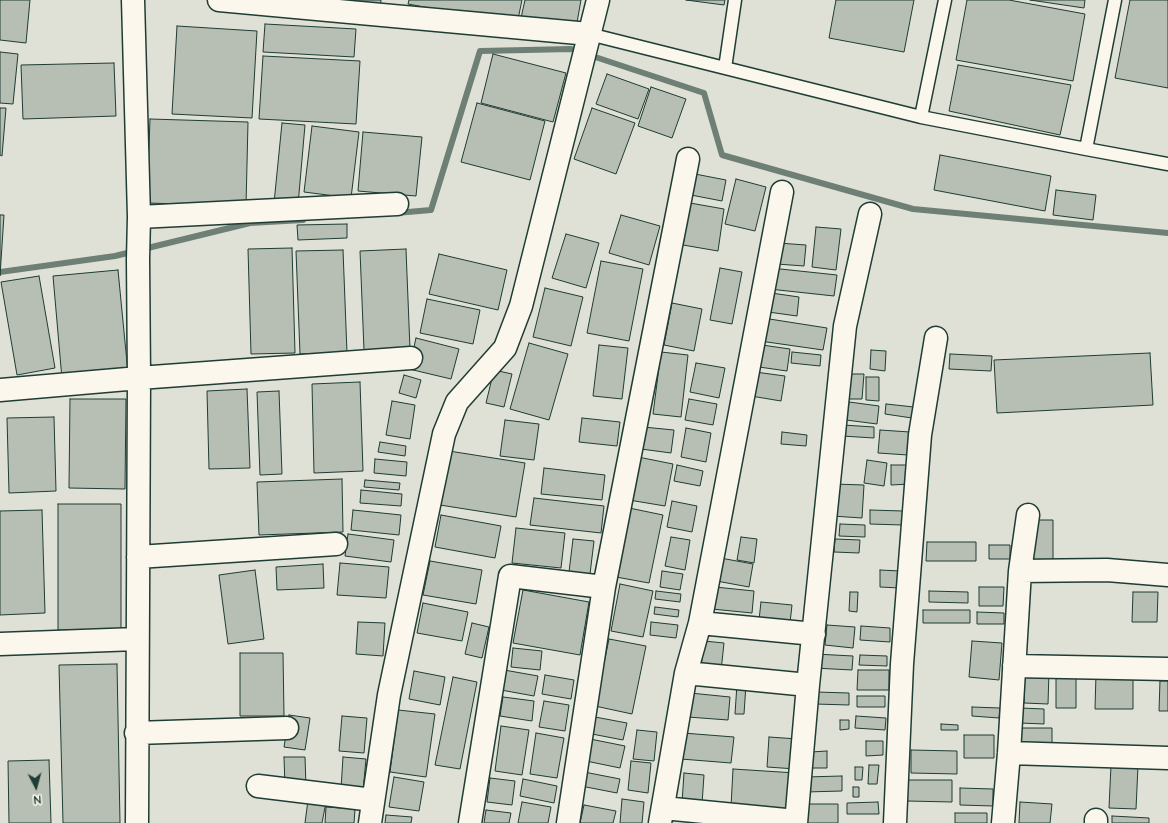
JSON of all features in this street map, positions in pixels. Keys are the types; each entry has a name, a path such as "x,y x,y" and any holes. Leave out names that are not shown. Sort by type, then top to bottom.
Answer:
{"street":[{"path":"133,0 139,225 136,733 137,823"},
{"path":"219,0 394,8 585,47"},
{"path":"370,823 389,695 444,434 457,402 505,348 521,306 598,0"},
{"path":"568,823 604,587 688,158"},
{"path":"782,192 700,623 686,673 661,816 796,822 808,685 845,326 870,214"},
{"path":"139,225 397,204"},
{"path":"895,823 902,664 920,436 936,338"},
{"path":"0,390 411,358"},
{"path":"1003,823 1009,753 1020,571 1028,515"},
{"path":"138,558 336,544"},
{"path":"1020,571 1107,570 1168,575"},
{"path":"470,823 510,576 604,587"},
{"path":"700,623 814,634"},
{"path":"0,644 137,639"},
{"path":"1014,666 1168,669"},
{"path":"686,673 808,685"},
{"path":"136,733 287,728"},
{"path":"1009,753 1168,758"},
{"path":"258,786 374,800"}],"lane":[{"path":"725,68 735,0"},
{"path":"921,117 945,0"},
{"path":"1086,150 1115,0"},
{"path":"585,47 725,68 921,117 1086,150 1168,164"}],"shaded area":[{"path":"0,0 1168,0 1168,823 0,823"}],"building":[{"path":"0,0 30,0 26,43 0,40"},
{"path":"327,0 381,0 380,11"},
{"path":"409,0 522,0 517,24 408,4"},
{"path":"525,0 581,0 576,28 521,18"},
{"path":"686,0 725,0 724,5"},
{"path":"836,0 914,0 904,52 829,38"},
{"path":"967,0 1009,0 1085,14 1073,81 956,60"},
{"path":"1030,0 1085,0 1084,8"},
{"path":"1130,0 1168,0 1168,88 1115,78"},
{"path":"265,24 356,29 354,57 263,52"},
{"path":"177,26 257,31 252,118 172,114"},
{"path":"0,52 18,54 13,104 0,103"},
{"path":"493,54 566,73 553,122 481,103"},
{"path":"263,56 360,61 356,124 259,119"},
{"path":"114,63 116,116 23,119 21,65"},
{"path":"958,65 1071,85 1060,135 949,111"},
{"path":"607,74 649,89 638,119 596,104"},
{"path":"651,87 686,99 672,138 638,126"},
{"path":"477,103 545,121 530,180 461,162"},
{"path":"0,108 6,108 2,156 0,155"},
{"path":"592,108 635,123 616,174 574,159"},
{"path":"150,119 248,122 246,206 147,203"},
{"path":"282,123 305,125 298,205 274,203"},
{"path":"312,126 359,132 351,198 304,192"},
{"path":"363,132 422,137 416,196 358,191"},
{"path":"940,155 1051,176 1045,211 934,190"},
{"path":"695,174 726,180 722,201 691,195"},
{"path":"736,179 766,187 755,231 725,224"},
{"path":"1056,190 1096,195 1093,220 1053,215"},
{"path":"690,203 724,209 718,251 683,245"},
{"path":"0,215 4,215 0,276"},
{"path":"621,215 660,226 649,265 609,253"},
{"path":"347,224 347,238 298,240 297,225"},
{"path":"816,227 841,229 836,270 812,267"},
{"path":"566,234 599,243 586,288 552,278"},
{"path":"778,243 806,245 804,266 777,264"},
{"path":"292,248 295,353 251,354 248,249"},
{"path":"406,249 410,349 364,350 360,251"},
{"path":"343,250 347,353 300,354 296,251"},
{"path":"439,254 507,270 498,310 429,294"},
{"path":"601,261 643,269 629,341 587,333"},
{"path":"720,268 742,272 732,324 710,320"},
{"path":"771,268 837,275 834,296 769,289"},
{"path":"118,270 128,373 62,379 53,276"},
{"path":"39,276 55,368 17,375 1,282"},
{"path":"545,288 583,297 571,346 533,337"},
{"path":"764,292 799,297 797,316 761,311"},
{"path":"427,299 480,310 473,344 420,333"},
{"path":"672,303 702,309 694,351 664,345"},
{"path":"763,318 827,328 823,350 760,341"},
{"path":"416,338 459,349 451,379 409,369"},
{"path":"529,343 568,354 549,420 510,409"},
{"path":"599,345 628,348 622,399 593,396"},
{"path":"762,345 790,349 787,371 759,367"},
{"path":"871,350 886,351 885,371 870,369"},
{"path":"661,352 688,355 681,417 653,414"},
{"path":"792,352 821,355 820,366 791,363"},
{"path":"1150,353 1153,405 997,413 994,360"},
{"path":"950,354 992,356 991,371 949,369"},
{"path":"696,363 725,368 719,398 690,392"},
{"path":"494,370 512,374 504,407 486,403"},
{"path":"755,372 785,376 781,401 751,396"},
{"path":"848,374 864,374 862,399 847,399"},
{"path":"404,375 421,380 416,398 399,393"},
{"path":"866,377 879,377 879,401 866,400"},
{"path":"360,382 363,471 314,473 312,384"},
{"path":"247,389 250,468 209,469 207,391"},
{"path":"279,391 282,474 260,475 257,392"},
{"path":"70,399 126,399 125,489 69,488"},
{"path":"689,399 717,404 713,425 685,420"},
{"path":"392,401 415,405 410,439 386,435"},
{"path":"849,402 879,406 877,424 846,420"},
{"path":"886,404 914,407 912,418 885,414"},
{"path":"54,417 56,491 9,493 7,418"},
{"path":"582,418 620,422 617,446 579,442"},
{"path":"505,420 539,424 534,460 500,456"},
{"path":"843,425 874,427 874,438 842,436"},
{"path":"643,427 674,430 671,453 641,449"},
{"path":"686,428 711,433 706,462 681,457"},
{"path":"880,430 910,432 908,455 878,453"},
{"path":"782,432 807,435 806,446 781,444"},
{"path":"380,442 406,446 405,456 378,452"},
{"path":"449,451 525,463 516,517 440,505"},
{"path":"638,457 673,464 665,506 629,500"},
{"path":"375,459 407,462 406,476 374,473"},
{"path":"867,460 887,463 884,486 864,483"},
{"path":"677,465 703,471 700,486 674,481"},
{"path":"891,465 909,465 910,484 891,485"},
{"path":"544,468 605,475 602,500 541,494"},
{"path":"342,479 343,532 259,535 257,482"},
{"path":"365,480 400,483 399,490 364,487"},
{"path":"834,484 864,485 862,518 832,516"},
{"path":"361,490 402,494 401,506 360,503"},
{"path":"534,498 604,506 601,533 530,525"},
{"path":"672,501 697,506 692,532 667,527"},
{"path":"58,504 121,504 121,630 58,630"},
{"path":"629,508 663,515 649,583 616,577"},
{"path":"42,510 45,613 0,615 0,511"},
{"path":"353,510 401,515 399,535 351,530"},
{"path":"870,510 903,511 902,525 870,524"},
{"path":"441,515 501,526 495,558 435,547"},
{"path":"1034,520 1053,520 1053,567 1033,567"},
{"path":"840,524 865,525 865,537 839,536"},
{"path":"516,528 565,533 561,568 512,563"},
{"path":"348,534 394,540 391,562 345,556"},
{"path":"671,537 690,540 685,570 665,566"},
{"path":"741,537 757,539 754,563 737,560"},
{"path":"573,539 594,541 590,574 569,572"},
{"path":"835,539 860,540 859,553 834,552"},
{"path":"927,542 976,542 976,561 926,561"},
{"path":"989,545 1010,545 1010,559 989,559"},
{"path":"715,557 753,564 749,587 711,580"},
{"path":"430,561 482,570 476,604 423,595"},
{"path":"340,563 389,567 386,598 337,595"},
{"path":"323,564 324,588 277,590 276,567"},
{"path":"255,570 264,639 228,644 219,575"},
{"path":"880,570 900,571 900,588 880,587"},
{"path":"662,571 683,574 680,590 660,587"},
{"path":"620,584 653,591 643,637 611,631"},
{"path":"715,587 754,591 752,613 712,609"},
{"path":"979,587 1004,587 1003,606 979,606"},
{"path":"523,590 589,602 580,655 513,643"},
{"path":"656,591 681,594 680,602 655,599"},
{"path":"929,591 968,592 968,603 929,602"},
{"path":"850,592 858,592 857,612 849,611"},
{"path":"1133,592 1158,592 1157,622 1132,622"},
{"path":"761,602 792,605 790,623 759,620"},
{"path":"423,603 468,612 462,641 417,633"},
{"path":"655,607 679,610 678,617 654,614"},
{"path":"923,610 970,610 970,623 923,623"},
{"path":"977,612 1004,613 1004,624 977,624"},
{"path":"358,622 385,623 383,656 356,654"},
{"path":"651,622 678,625 676,638 650,635"},
{"path":"472,623 489,627 482,658 465,654"},
{"path":"827,625 855,627 853,648 825,645"},
{"path":"861,626 890,628 890,642 860,640"},
{"path":"609,639 646,646 632,714 595,706"},
{"path":"704,641 724,643 721,671 701,668"},
{"path":"972,641 1002,643 999,680 969,677"},
{"path":"513,648 542,651 540,670 511,667"},
{"path":"240,653 283,653 284,716 240,716"},
{"path":"815,654 853,656 852,670 814,668"},
{"path":"860,655 887,656 887,666 859,665"},
{"path":"117,664 120,823 63,823 59,665"},
{"path":"504,670 538,676 534,696 501,690"},
{"path":"858,670 889,670 889,690 857,690"},
{"path":"414,671 445,677 440,705 409,699"},
{"path":"1025,671 1049,671 1048,704 1024,703"},
{"path":"1076,673 1076,708 1056,708 1056,674"},
{"path":"1096,674 1133,674 1133,709 1095,709"},
{"path":"545,675 574,680 571,699 542,694"},
{"path":"453,677 477,682 460,769 435,765"},
{"path":"1160,681 1168,681 1168,711 1159,711"},
{"path":"737,684 746,684 744,714 735,714"},
{"path":"816,692 849,693 849,705 815,704"},
{"path":"690,693 730,697 728,720 688,717"},
{"path":"857,696 885,696 885,707 857,707"},
{"path":"503,697 534,701 532,721 500,716"},
{"path":"544,701 569,705 565,731 539,727"},
{"path":"972,707 1000,708 999,718 972,716"},
{"path":"1020,708 1044,709 1044,724 1020,723"},
{"path":"398,710 435,714 426,777 390,772"},
{"path":"289,715 310,718 305,750 284,747"},
{"path":"342,716 367,718 364,753 339,751"},
{"path":"856,716 886,718 885,730 855,728"},
{"path":"595,717 627,723 623,740 592,734"},
{"path":"840,720 849,720 849,729 840,730"},
{"path":"941,724 958,725 958,730 941,730"},
{"path":"501,726 529,730 522,775 495,771"},
{"path":"1019,728 1052,728 1052,746 1018,745"},
{"path":"637,730 657,732 654,761 633,759"},
{"path":"536,733 564,738 557,778 530,774"},
{"path":"683,733 734,737 731,763 681,759"},
{"path":"964,735 994,735 994,758 964,758"},
{"path":"769,737 798,739 796,769 767,767"},
{"path":"590,739 625,746 620,768 586,761"},
{"path":"866,741 883,741 883,755 866,756"},
{"path":"911,750 957,751 957,774 911,773"},
{"path":"827,751 827,768 811,768 811,752"},
{"path":"284,757 305,757 306,787 285,787"},
{"path":"343,757 366,759 363,791 341,789"},
{"path":"49,760 51,823 9,823 8,761"},
{"path":"631,761 651,763 648,793 628,790"},
{"path":"869,765 879,765 877,784 868,784"},
{"path":"1111,765 1138,766 1136,809 1109,808"},
{"path":"855,767 863,767 862,780 855,780"},
{"path":"733,769 796,773 794,811 731,807"},
{"path":"584,772 620,779 617,793 581,786"},
{"path":"684,773 704,775 702,804 682,803"},
{"path":"842,776 842,791 805,792 805,777"},
{"path":"394,777 424,782 419,811 389,807"},
{"path":"490,778 515,781 512,805 487,802"},
{"path":"523,779 557,786 554,803 520,796"},
{"path":"908,780 952,780 952,802 907,801"},
{"path":"853,787 859,787 859,797 853,797"},
{"path":"960,788 993,789 993,806 960,805"},
{"path":"622,799 644,802 642,823 620,823"},
{"path":"308,800 326,802 322,823 305,823"},
{"path":"522,802 551,807 548,823 518,823"},
{"path":"878,802 879,814 847,814 847,803"},
{"path":"1020,802 1052,804 1050,823 1019,823"},
{"path":"802,804 838,804 838,823 802,823"},
{"path":"584,805 616,811 613,823 580,823"},
{"path":"326,807 355,809 354,823 325,823"},
{"path":"486,810 511,813 509,823 484,823"},
{"path":"955,813 987,813 987,823 955,823"},
{"path":"386,815 412,817 411,823 385,823"},
{"path":"1112,816 1149,818 1149,823 1112,823"}],"waterway":[{"path":"396,213 431,210 480,51 571,49 704,93 722,155 913,209 1168,233"},
{"path":"0,272 115,256 250,223 303,220"}]}
